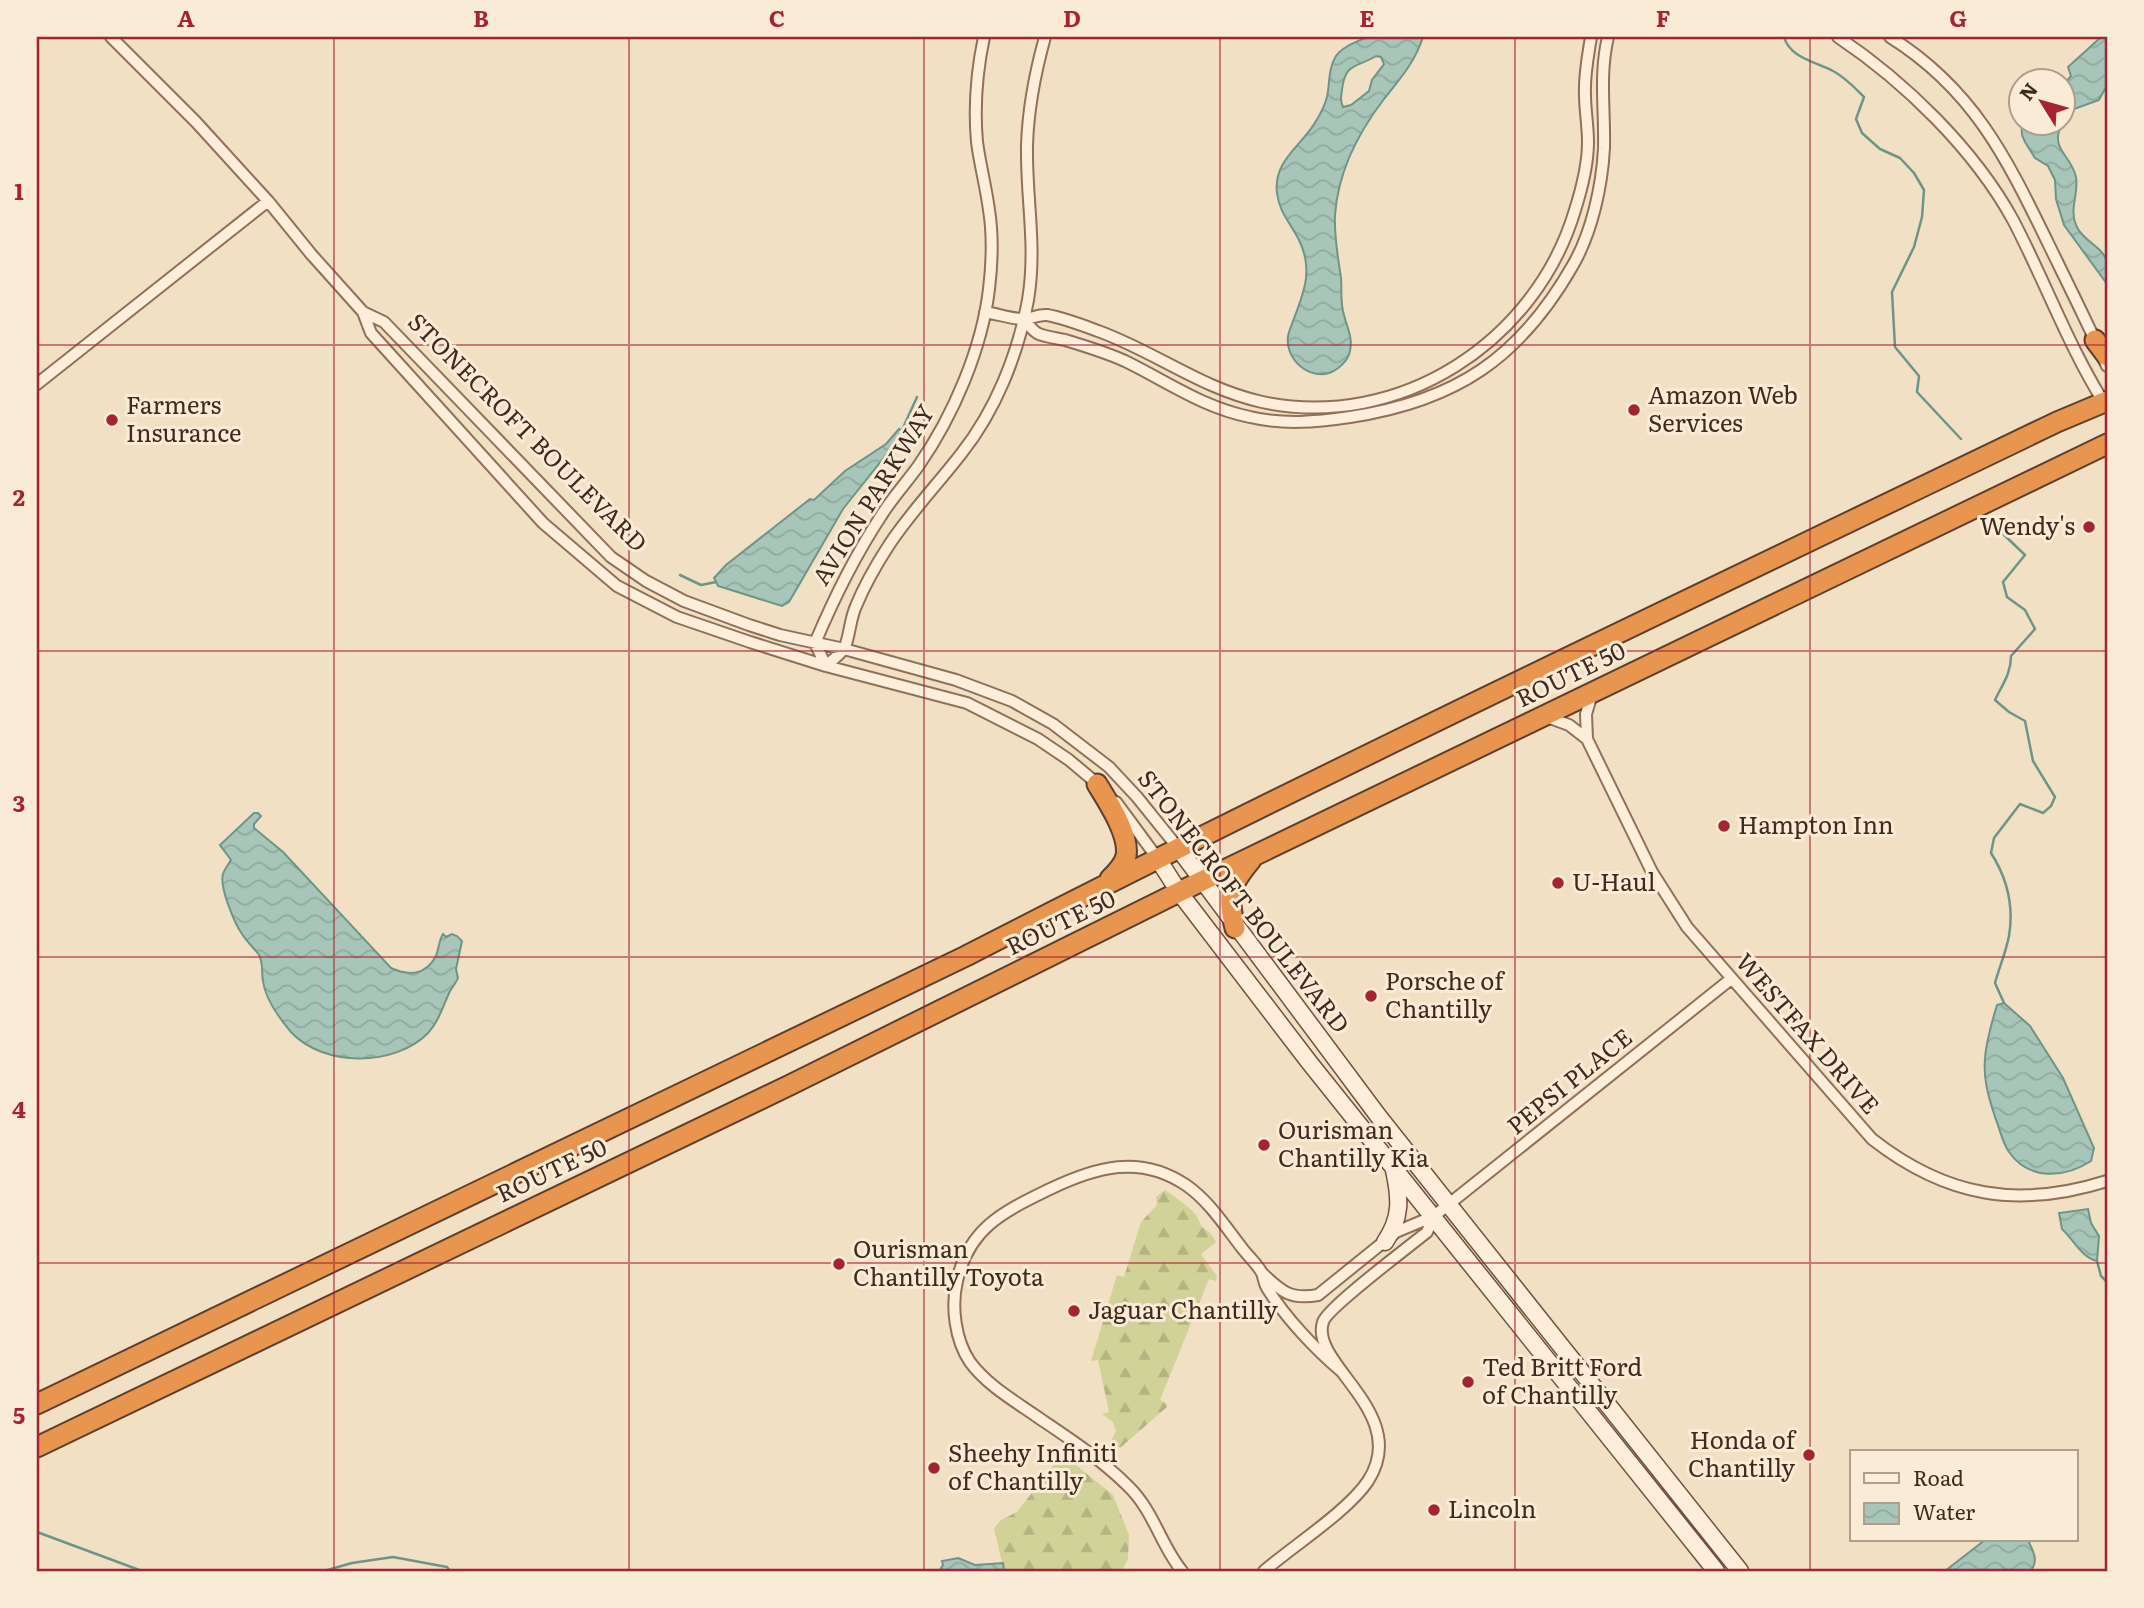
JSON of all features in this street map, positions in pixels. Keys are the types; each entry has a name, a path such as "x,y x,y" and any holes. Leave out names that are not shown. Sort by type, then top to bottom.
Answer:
{"highway":[{"path":"2095,340 2107,356"},
{"name":"ROUTE 50","path":"37,1404 966,956 1104,885 2057,422 2106,404"},
{"name":"ROUTE 50","path":"37,1447 790,1085 1179,892 2107,444"},
{"path":"1097,784 1115,814 1125,843 1125,858 1119,870 1104,885"},
{"path":"1236,928 1229,903 1231,887 1254,857"}],"main road":[{"name":"STONECROFT BOULEVARD","path":"1179,849 1201,882 1379,1117 1740,1571"},
{"name":"STONECROFT BOULEVARD","path":"1158,859 1179,892 1309,1062 1716,1571"},
{"path":"1385,1242 1396,1223 1400,1205 1392,1164"}],"street":[{"name":"STONECROFT BOULEVARD","path":"111,37 179,104 268,201 363,312 371,333 543,523 617,586 677,617 826,666 967,703 1038,739 1069,760 1125,812 1158,859"},
{"name":"AVION PARKWAY","path":"815,643 842,580 863,544 882,513 925,455 955,404 972,359 989,289 991,235 976,119 978,74 984,37"},
{"name":"AVION PARKWAY","path":"844,649 854,610 875,566 897,532 963,452 991,406 1017,346 1032,263 1027,157 1029,118 1036,71 1045,37"},
{"path":"985,312 1024,319 1044,314 1097,330 1127,342 1206,384 1265,402 1315,407 1344,404 1395,394 1424,384 1456,368 1495,336 1524,305 1555,260 1574,212 1584,175 1588,144 1586,69 1591,37"},
{"path":"1024,319 1037,334 1092,348 1123,360 1205,404 1277,422 1310,423 1381,412 1458,385 1499,358 1527,331 1574,263 1590,223 1600,178 1604,148 1602,61 1608,37"},
{"path":"1838,37 1904,89 1972,160 1987,180 2013,221 2106,404"},
{"path":"1890,37 1922,58 1940,74 1988,129 2019,184 2107,366"},
{"path":"37,384 268,201"},
{"name":"STONECROFT BOULEVARD","path":"363,312 384,322 611,557 662,592 780,635 844,649 983,689 1012,701 1053,724 1108,767 1137,797 1179,849"},
{"path":"815,643 826,666 844,649"},
{"path":"1587,739 1586,714 1594,691"},
{"name":"WESTFAX DRIVE","path":"1543,716 1558,719 1587,739 1665,895 1687,927 1863,1130 1891,1154 1912,1167 1953,1185 2007,1196 2045,1196 2083,1189 2107,1181"},
{"name":"PEPSI PLACE","path":"1434,1216 1731,979"},
{"path":"1182,1571 1131,1489 1104,1465 992,1385 970,1362 957,1330 954,1308 958,1272 976,1236 988,1223 1003,1213 1058,1185 1096,1169 1133,1166 1174,1178 1195,1192 1262,1273 1287,1294 1304,1298 1318,1295 1396,1232 1434,1216"},
{"path":"1264,1571 1355,1497 1369,1480 1374,1469 1378,1440 1374,1421 1365,1403 1325,1345 1321,1333 1325,1317 1427,1232 1434,1216"},
{"path":"1262,1273 1266,1286 1318,1352 1341,1371"}],"green space":[{"path":"1165,1190 1194,1212 1201,1225 1214,1238 1216,1242 1201,1254 1217,1276 1216,1281 1209,1279 1160,1400 1167,1404 1167,1407 1120,1448 1112,1439 1116,1431 1113,1422 1102,1414 1109,1412 1098,1360 1091,1361 1117,1275 1124,1277 1141,1222 1157,1205 1156,1197"},
{"path":"1059,1458 1076,1465 1113,1495 1129,1535 1128,1559 1122,1571 1004,1571 994,1528 1001,1520 1017,1512"}],"water":[{"path":"1367,37 1423,37 1411,62 1358,139 1340,183 1335,231 1342,306 1351,346 1342,365 1332,372 1312,373 1297,363 1289,349 1289,332 1304,287 1306,264 1299,240 1280,206 1277,181 1284,162 1323,109 1336,56 1346,47","holes":["1376,56 1381,57 1384,64 1372,80 1369,91 1351,105 1343,107 1342,90 1349,70"]},
{"path":"2101,37 2107,37 2107,85 2099,100 2078,108 2078,66 2069,66"},
{"path":"2022,136 2058,136 2059,146 2076,177 2074,219 2079,231 2105,256 2108,268 2107,284 2064,225 2056,199 2055,180 2048,166 2035,158"},
{"path":"899,429 905,431 843,509 789,602 782,606 718,586 714,578 726,565 810,499 814,500 845,471 886,444"},
{"path":"254,813 261,816 254,828 283,852 391,968 410,973 422,971 436,956 443,934 446,937 452,934 462,941 456,969 458,978 432,1028 414,1044 379,1057 340,1057 321,1052 305,1043 291,1032 278,1015 264,988 261,959 236,922 225,896 222,880 231,860 220,845"},
{"path":"2004,1003 2030,1026 2063,1078 2094,1148 2091,1161 2081,1167 2059,1173 2037,1172 2017,1161 2005,1144 1989,1096 1985,1067 1988,1038 1997,1005"},
{"path":"2088,1209 2091,1223 2099,1236 2097,1261 2082,1252 2062,1229 2059,1213"},
{"path":"1982,1542 2029,1542 2035,1559 2031,1571 1945,1571"},
{"path":"958,1558 975,1565 1003,1563 1004,1571 939,1571 943,1565 942,1561"}],"waterway":[{"path":"1784,37 1798,55 1837,73 1864,97 1856,119 1862,133 1880,149 1900,158 1914,173 1924,190 1922,217 1914,247 1892,292 1895,347 1919,376 1917,392 1961,439"},
{"path":"902,430 917,397"},
{"path":"2001,532 2025,555 2003,582 2007,597 2025,610 2035,629 2011,656 2008,674 1995,700 2025,721 2033,761 2055,797 2051,806 2043,813 2020,804 1994,838 1991,853 2005,882 2011,914 2008,942 1995,983 2004,1003"},
{"path":"680,575 701,585 716,582"},
{"path":"2097,1261 2101,1276 2107,1282"},
{"path":"37,1532 142,1571"},
{"path":"324,1571 352,1563 393,1557 447,1567 450,1571"}],"place":[{"name":"Amazon Web Services","path":"1634,410"},
{"name":"Farmers Insurance","path":"112,420"},
{"name":"Wendy's","path":"2089,527"},
{"name":"Hampton Inn","path":"1724,826"},
{"name":"U-Haul","path":"1558,883"},
{"name":"Porsche of Chantilly","path":"1371,996"},
{"name":"Ourisman Chantilly Kia","path":"1264,1145"},
{"name":"Ourisman Chantilly Toyota","path":"839,1264"},
{"name":"Jaguar Chantilly","path":"1074,1311"},
{"name":"Ted Britt Ford of Chantilly","path":"1468,1382"},
{"name":"Honda of Chantilly","path":"1809,1455"},
{"name":"Sheehy Infiniti of Chantilly","path":"934,1468"},
{"name":"Lincoln","path":"1434,1510"}]}
